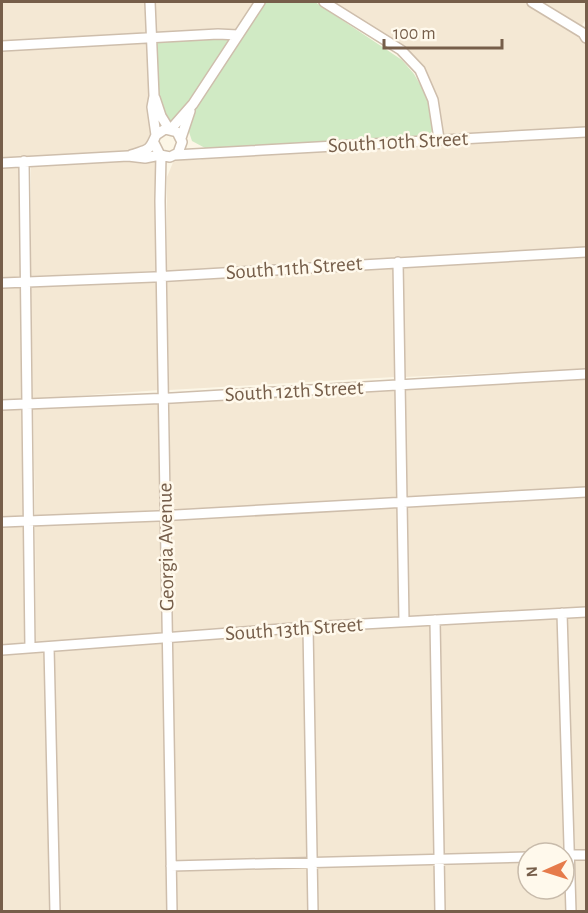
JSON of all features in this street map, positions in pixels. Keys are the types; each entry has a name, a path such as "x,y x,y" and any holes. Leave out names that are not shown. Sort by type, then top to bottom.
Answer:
{"street":[{"path":"150,2 154,96 152,107 155,139 167,156 180,150 193,104"},
{"path":"155,139 162,130 170,129 193,104 260,2"},
{"path":"324,2 401,50 420,70 433,99 439,139"},
{"path":"532,2 585,33"},
{"path":"2,46 238,35"},
{"path":"154,96 160,116 182,140"},
{"name":"South 10th Street","path":"2,162 129,156 145,158 586,132"},
{"name":"South 10th Street","path":"129,156 148,150 155,139"},
{"name":"South 10th Street","path":"182,140 210,153"},
{"name":"Georgia Avenue","path":"167,156 161,182 161,276 172,912"},
{"path":"24,161 30,648"},
{"name":"South 11th Street","path":"2,283 586,252"},
{"path":"398,262 404,621"},
{"name":"South 12th Street","path":"2,405 164,399 586,374"},
{"path":"2,522 165,516 586,492"},
{"name":"South 13th Street","path":"2,650 308,627 586,612"},
{"path":"562,613 567,841"},
{"path":"435,620 440,912"},
{"path":"308,627 313,912"},
{"path":"49,647 55,912"},
{"path":"171,866 516,856"}],"shaded area":[{"path":"2,2 146,2 147,34 2,42"},
{"path":"155,2 254,2 235,31 171,33 156,32"},
{"path":"333,2 524,2 579,36 586,44 586,128 443,135 438,99 423,67 404,47"},
{"path":"540,2 586,2 586,19 581,27"},
{"path":"148,42 147,109 153,137 145,147 128,151 2,159 2,50"},
{"path":"586,137 586,248 167,271 167,177 174,160 435,143"},
{"path":"157,159 155,168 158,271 31,276 31,166 128,160 144,162"},
{"path":"21,166 21,277 2,278 2,167"},
{"path":"586,257 586,369 404,377 403,265"},
{"path":"393,266 395,377 169,390 167,279"},
{"path":"158,279 160,390 33,399 31,284"},
{"path":"22,285 24,400 2,401 2,286"},
{"path":"586,377 586,488 407,498 404,385"},
{"path":"395,385 398,498 171,511 169,398"},
{"path":"160,398 162,511 35,516 33,407"},
{"path":"24,408 26,516 2,518 2,409"},
{"path":"586,497 586,608 408,616 407,506"},
{"path":"398,506 399,616 171,635 171,519"},
{"path":"162,520 162,635 36,644 35,524"},
{"path":"26,525 27,645 2,646 2,526"},
{"path":"586,616 586,851 576,851 575,841 566,617"},
{"path":"557,618 566,841 516,841 516,853 444,855 440,622"},
{"path":"431,622 435,855 316,858 313,630"},
{"path":"304,631 307,858 175,862 171,643"},
{"path":"162,643 167,911 60,911 54,651"},
{"path":"45,652 50,911 2,911 2,654"},
{"path":"576,859 586,859 586,911 576,911"},
{"path":"516,861 516,901 566,901 566,911 445,911 444,863"},
{"path":"435,863 436,911 317,911 317,866"},
{"path":"307,867 308,911 176,911 175,870"}],"green space":[{"path":"266,2 315,2 402,60 414,74 425,93 433,129 430,135 215,150 207,149 192,141 189,132 192,114"},
{"path":"230,39 189,103 169,124 158,96 157,42"}]}
